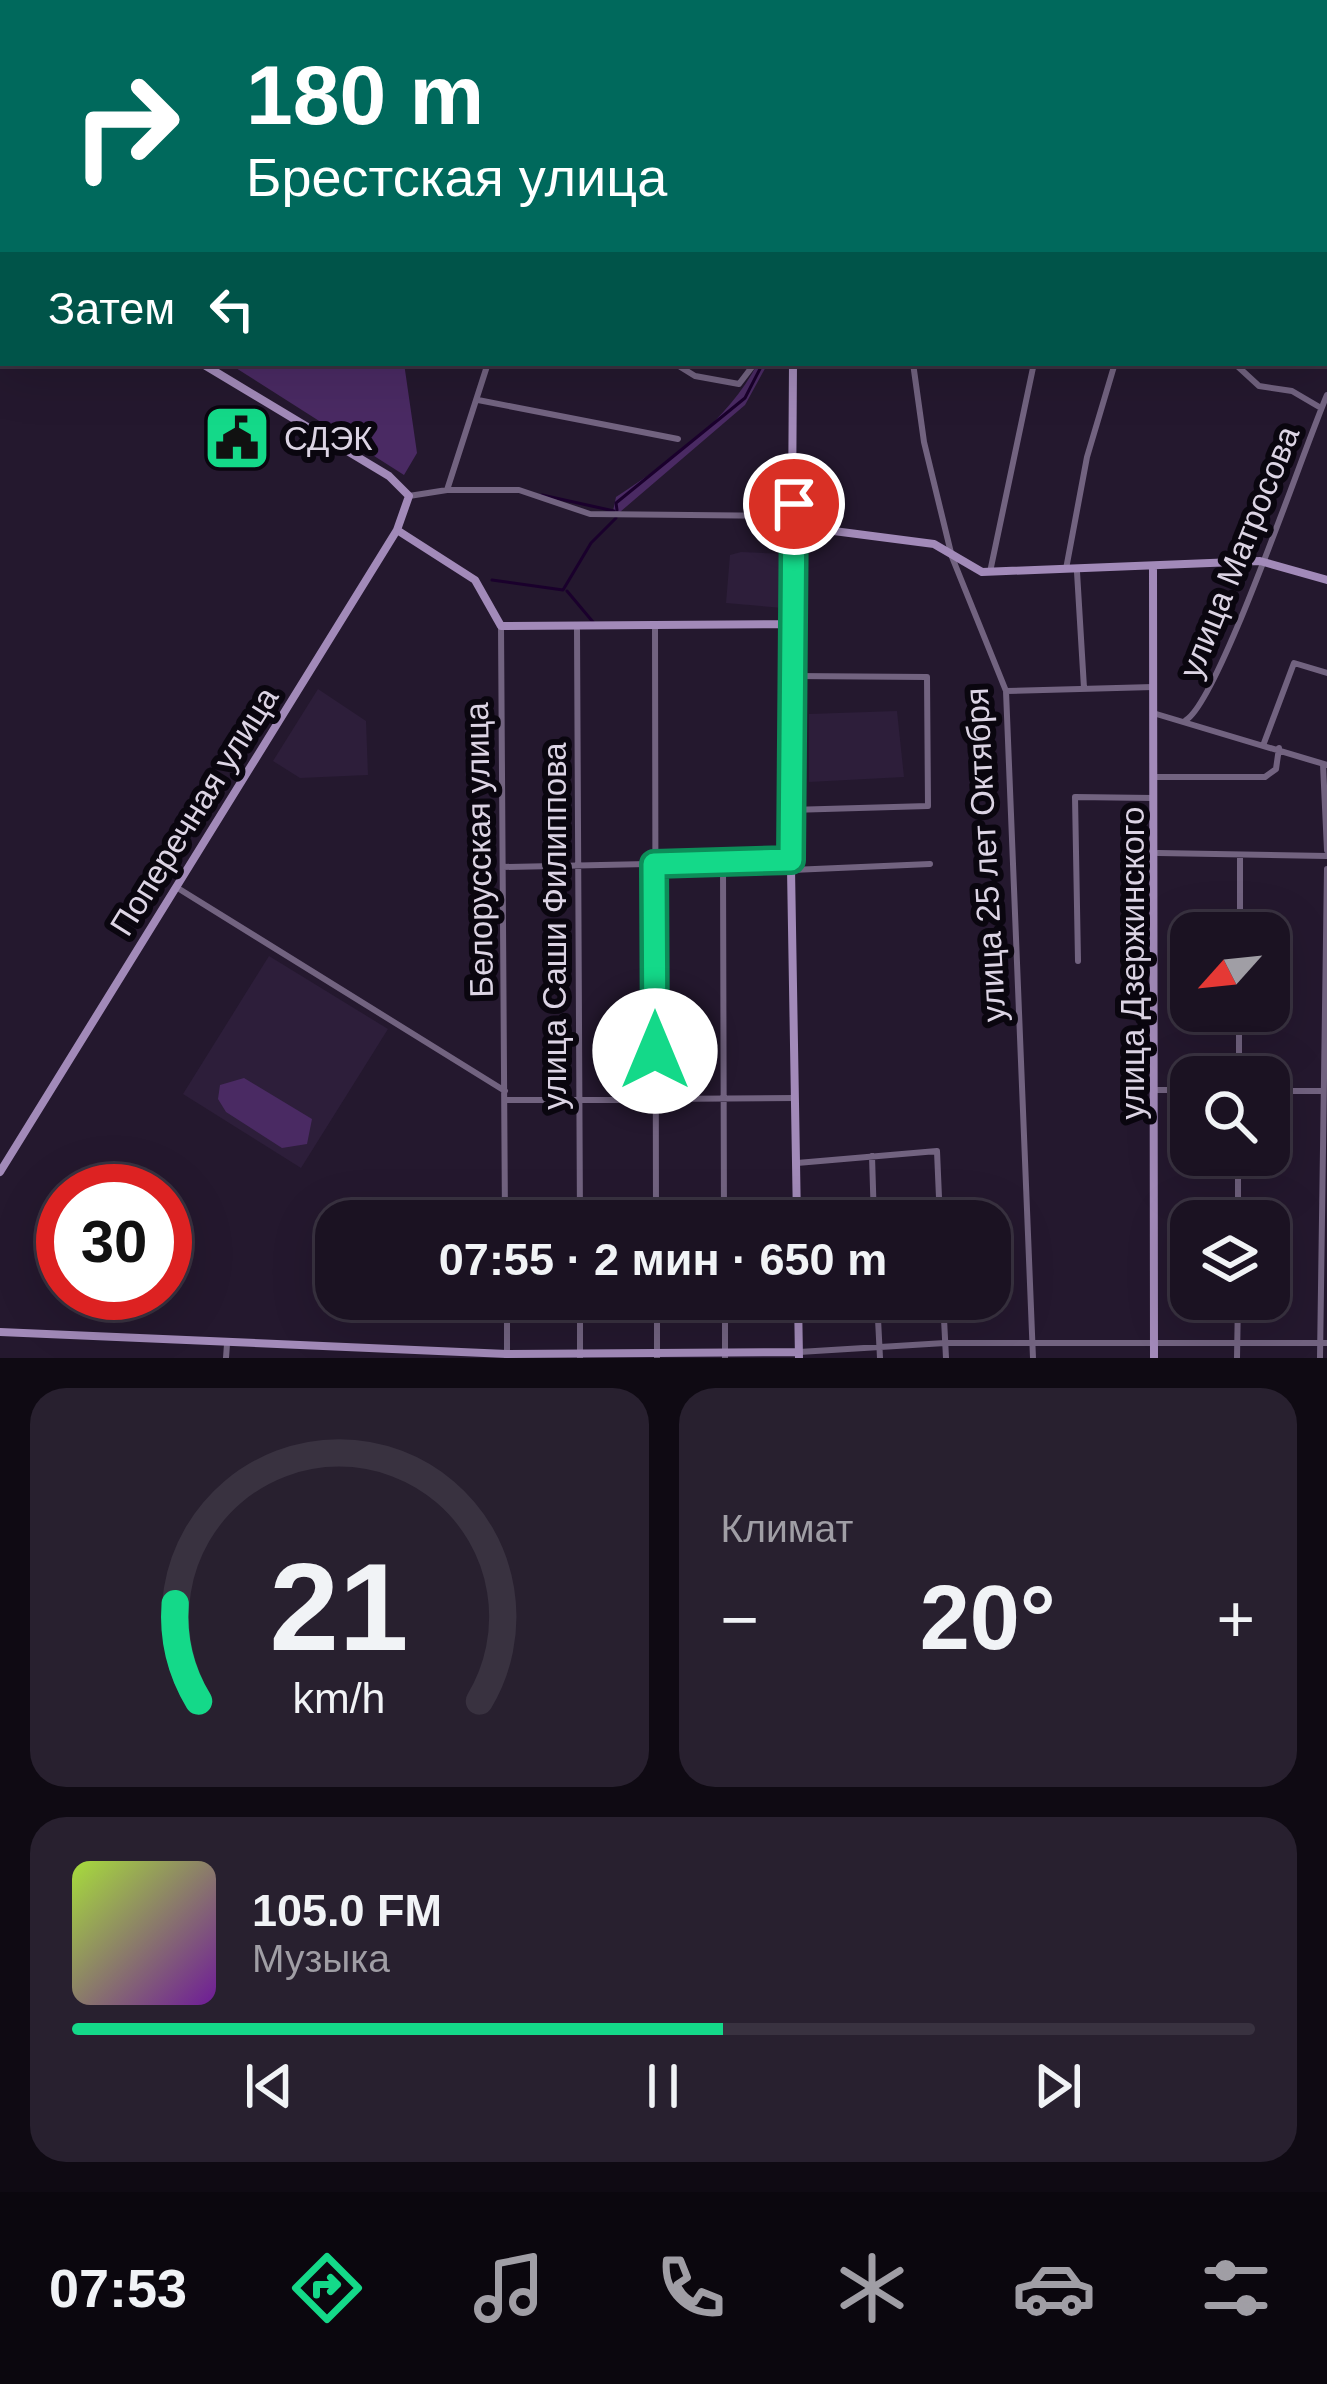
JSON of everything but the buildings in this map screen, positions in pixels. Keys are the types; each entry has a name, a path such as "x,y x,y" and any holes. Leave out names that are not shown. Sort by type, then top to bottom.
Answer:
{"street":[{"path":"206,366 389,476 409,496 447,490 519,490 590,514 794,516"},
{"path":"447,490 487,366"},
{"path":"679,366 695,376 739,384 753,366"},
{"path":"794,366 790,810 797,1200"},
{"name":"улица 25 лет Октября","path":"914,366 924,442 952,557 1006,691 1033,1358"},
{"path":"990,572 1033,366"},
{"path":"1066,572 1087,457 1114,366"},
{"path":"1237,366 1259,386 1292,391 1321,408"},
{"name":"улица Матросова","path":"1186,720 1205,701 1327,395"},
{"path":"478,400 678,439"},
{"name":"Поперечная улица","path":"0,1172 397,530 409,496"},
{"path":"794,504 826,530"},
{"path":"397,530 475,580 501,626 577,630 793,625"},
{"path":"794,546 809,533 826,530 934,544 976,572 1077,572 1260,561 1327,580"},
{"name":"улица Дзержинского","path":"1153,568 1158,854 1154,1358"},
{"path":"1077,572 1084,688"},
{"name":"Белорусская улица","path":"501,626 506,1200"},
{"path":"656,628 656,1200"},
{"name":"улица Саши Филиппова","path":"577,630 580,1200"},
{"path":"1264,743 1294,663 1327,673"},
{"path":"790,810 928,806 927,677 793,676"},
{"path":"1006,691 1153,687"},
{"path":"1153,712 1325,764 1327,853 1158,854"},
{"path":"1155,777 1265,777 1276,769 1279,748"},
{"path":"1078,961 1075,797 1155,798"},
{"path":"1240,856 1240,912"},
{"path":"723,864 724,1200"},
{"path":"503,867 930,864"},
{"path":"1320,1358 1324,1343 1327,868"},
{"path":"175,887 505,1095 796,1098"},
{"path":"1157,1090 1170,1090"},
{"path":"1290,1090 1325,1091"},
{"path":"796,1162 937,1151 939,1200"},
{"path":"872,1156 873,1200"},
{"path":"507,1320 508,1356"},
{"path":"580,1320 580,1356"},
{"path":"657,1320 657,1356"},
{"path":"725,1320 725,1355"},
{"path":"798,1320 799,1355"},
{"path":"878,1320 880,1358"},
{"path":"944,1320 946,1358"},
{"path":"1237,1358 1238,1320"},
{"path":"0,1332 508,1356 799,1355 945,1343 1324,1343"},
{"path":"226,1358 227,1344"}],"shaded area":[{"path":"233,366 404,366 417,453 404,475"},
{"path":"756,366 766,366 745,405 620,512 613,511 616,497 714,422"},
{"path":"784,554 783,608 726,603 730,555"},
{"path":"318,689 366,721 368,775 300,778 273,761"},
{"path":"897,711 904,777 809,782 809,714"},
{"path":"269,956 388,1029 301,1168 183,1094"},
{"path":"244,1078 312,1119 307,1144 282,1148 226,1112 218,1099 220,1085"}],"waterway":[{"path":"617,510 616,503 745,398 761,366"},
{"path":"542,495 614,511"},
{"path":"492,580 563,590 591,543 616,518"},
{"path":"567,591 593,622"}],"place":[{"name":"СДЭК","path":"237,438"}],"route":[{"path":"655,1051 654,864 791,860 794,504"}]}
